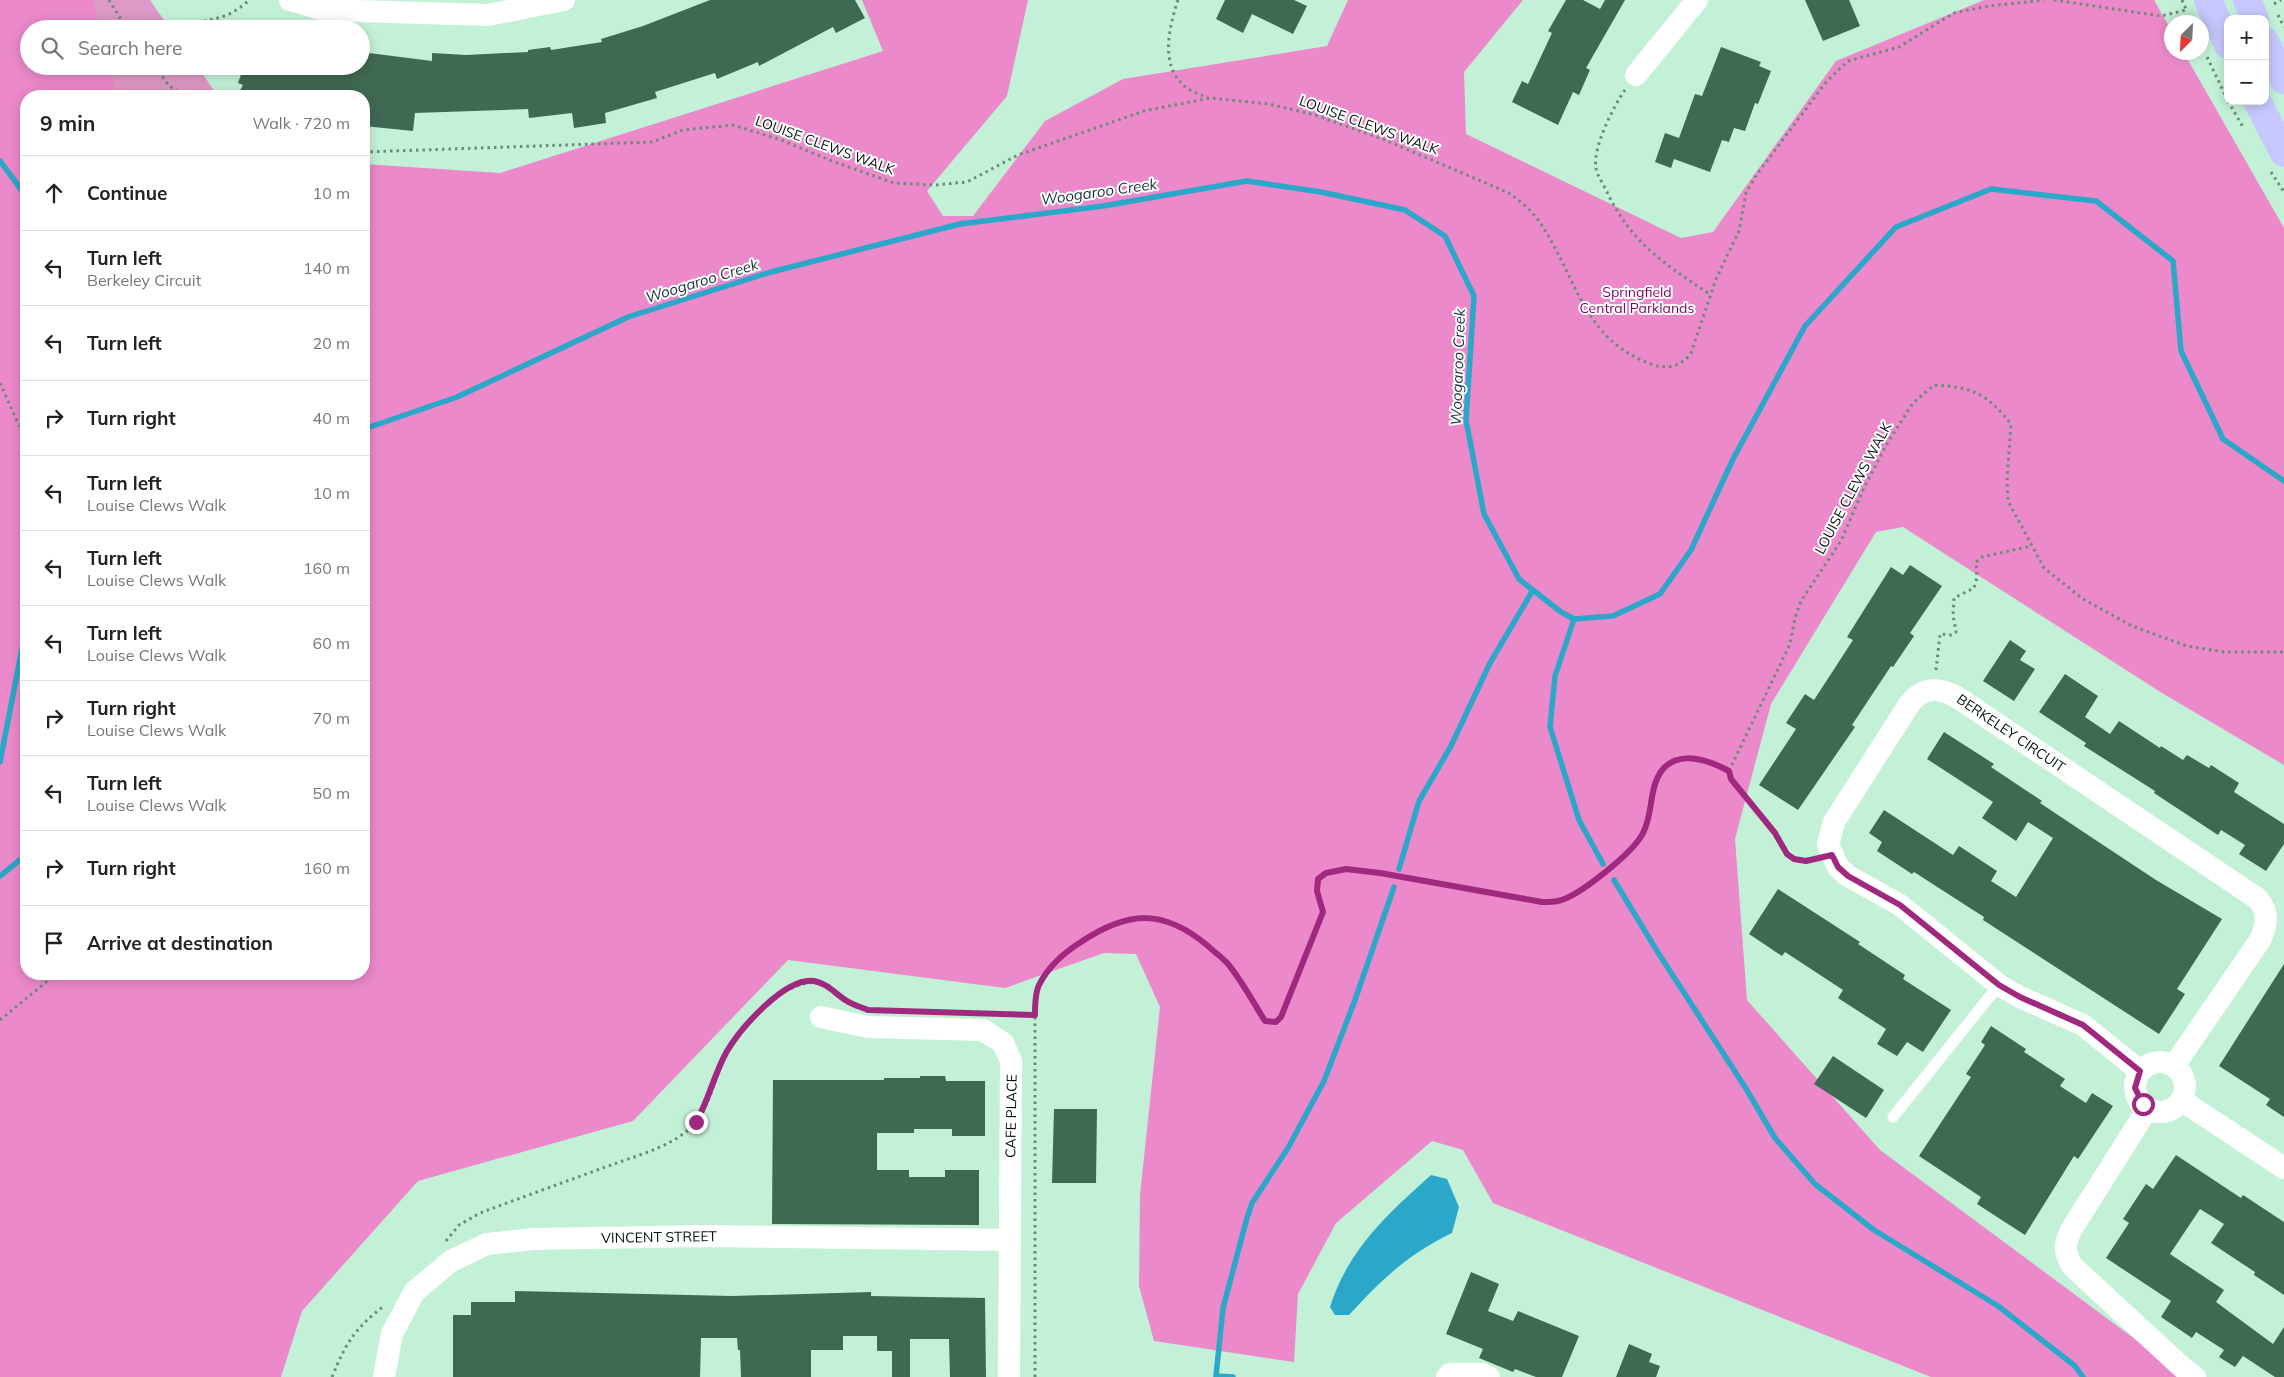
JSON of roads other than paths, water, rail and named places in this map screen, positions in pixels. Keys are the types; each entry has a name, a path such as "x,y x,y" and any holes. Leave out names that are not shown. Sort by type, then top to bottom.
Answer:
{"main road":[{"path":"2247,0 2264,11"},
{"path":"2197,5 2216,49"},
{"path":"2269,49 2284,80"},
{"path":"2259,105 2284,153"}],"street":[{"path":"290,0 324,10 488,15 564,0"},
{"path":"1636,76 1697,0"},
{"name":"BERKELEY CIRCUIT","path":"1999,985 1900,905 1848,876 1838,867 1828,844 1830,832 1840,812 1910,704 1923,691 1934,688 1943,690 1960,699 2258,898 2276,922 2260,940 2174,1066"},
{"path":"1999,985 2020,997 2083,1025 2140,1071"},
{"name":"CAFE PLACE","path":"822,1017 868,1027 983,1030 1003,1043 1012,1061 1009,1377"},
{"path":"2156,1062 2174,1066 2185,1082 2181,1100 2170,1110 2155,1111 2148,1108 2136,1094 2135,1082 2140,1071 2156,1062"},
{"path":"2181,1100 2284,1168"},
{"path":"2148,1108 2071,1230 2064,1244 2064,1251 2072,1266 2195,1377"},
{"name":"VINCENT STREET","path":"384,1377 392,1334 414,1292 451,1261 487,1244 534,1239 707,1236 1010,1240"},
{"path":"1447,1377 1450,1374 1482,1374 1489,1377"}],"lane":[{"path":"1893,1118 1999,985"}],"water":[{"path":"1431,1175 1447,1179 1459,1207 1452,1233 1422,1250 1396,1269 1372,1290 1349,1315 1335,1315 1330,1307 1338,1286 1359,1250 1399,1204"}],"waterway":[{"path":"0,161 20,188"},
{"name":"Woogaroo Creek","path":"370,427 457,397 628,317 771,272 960,224 1103,206 1247,181 1321,192 1405,210 1445,236 1474,296 1466,420 1484,514 1519,579 1561,612 1574,619 1613,616 1660,594 1691,550 1733,459 1805,326 1896,227 1991,189 2096,201 2173,261 2181,351 2223,439 2284,481"},
{"path":"1399,869 1419,801 1451,746 1490,663 1533,590"},
{"path":"1574,619 1555,676 1550,727 1579,820 1603,864"},
{"path":"0,762 20,659"},
{"name":"Woogaroo Creek","path":"0,876 20,860"},
{"path":"1614,880 1657,951 1745,1087 1775,1138 1815,1184 1874,1230 1998,1306 2075,1366 2083,1377"},
{"path":"1233,1377 1216,1376 1223,1308 1247,1218 1252,1203 1288,1148 1324,1081 1355,1000 1394,887"}],"park label":[{"name":"Springfield Central Parklands","path":"1637,300"}]}
